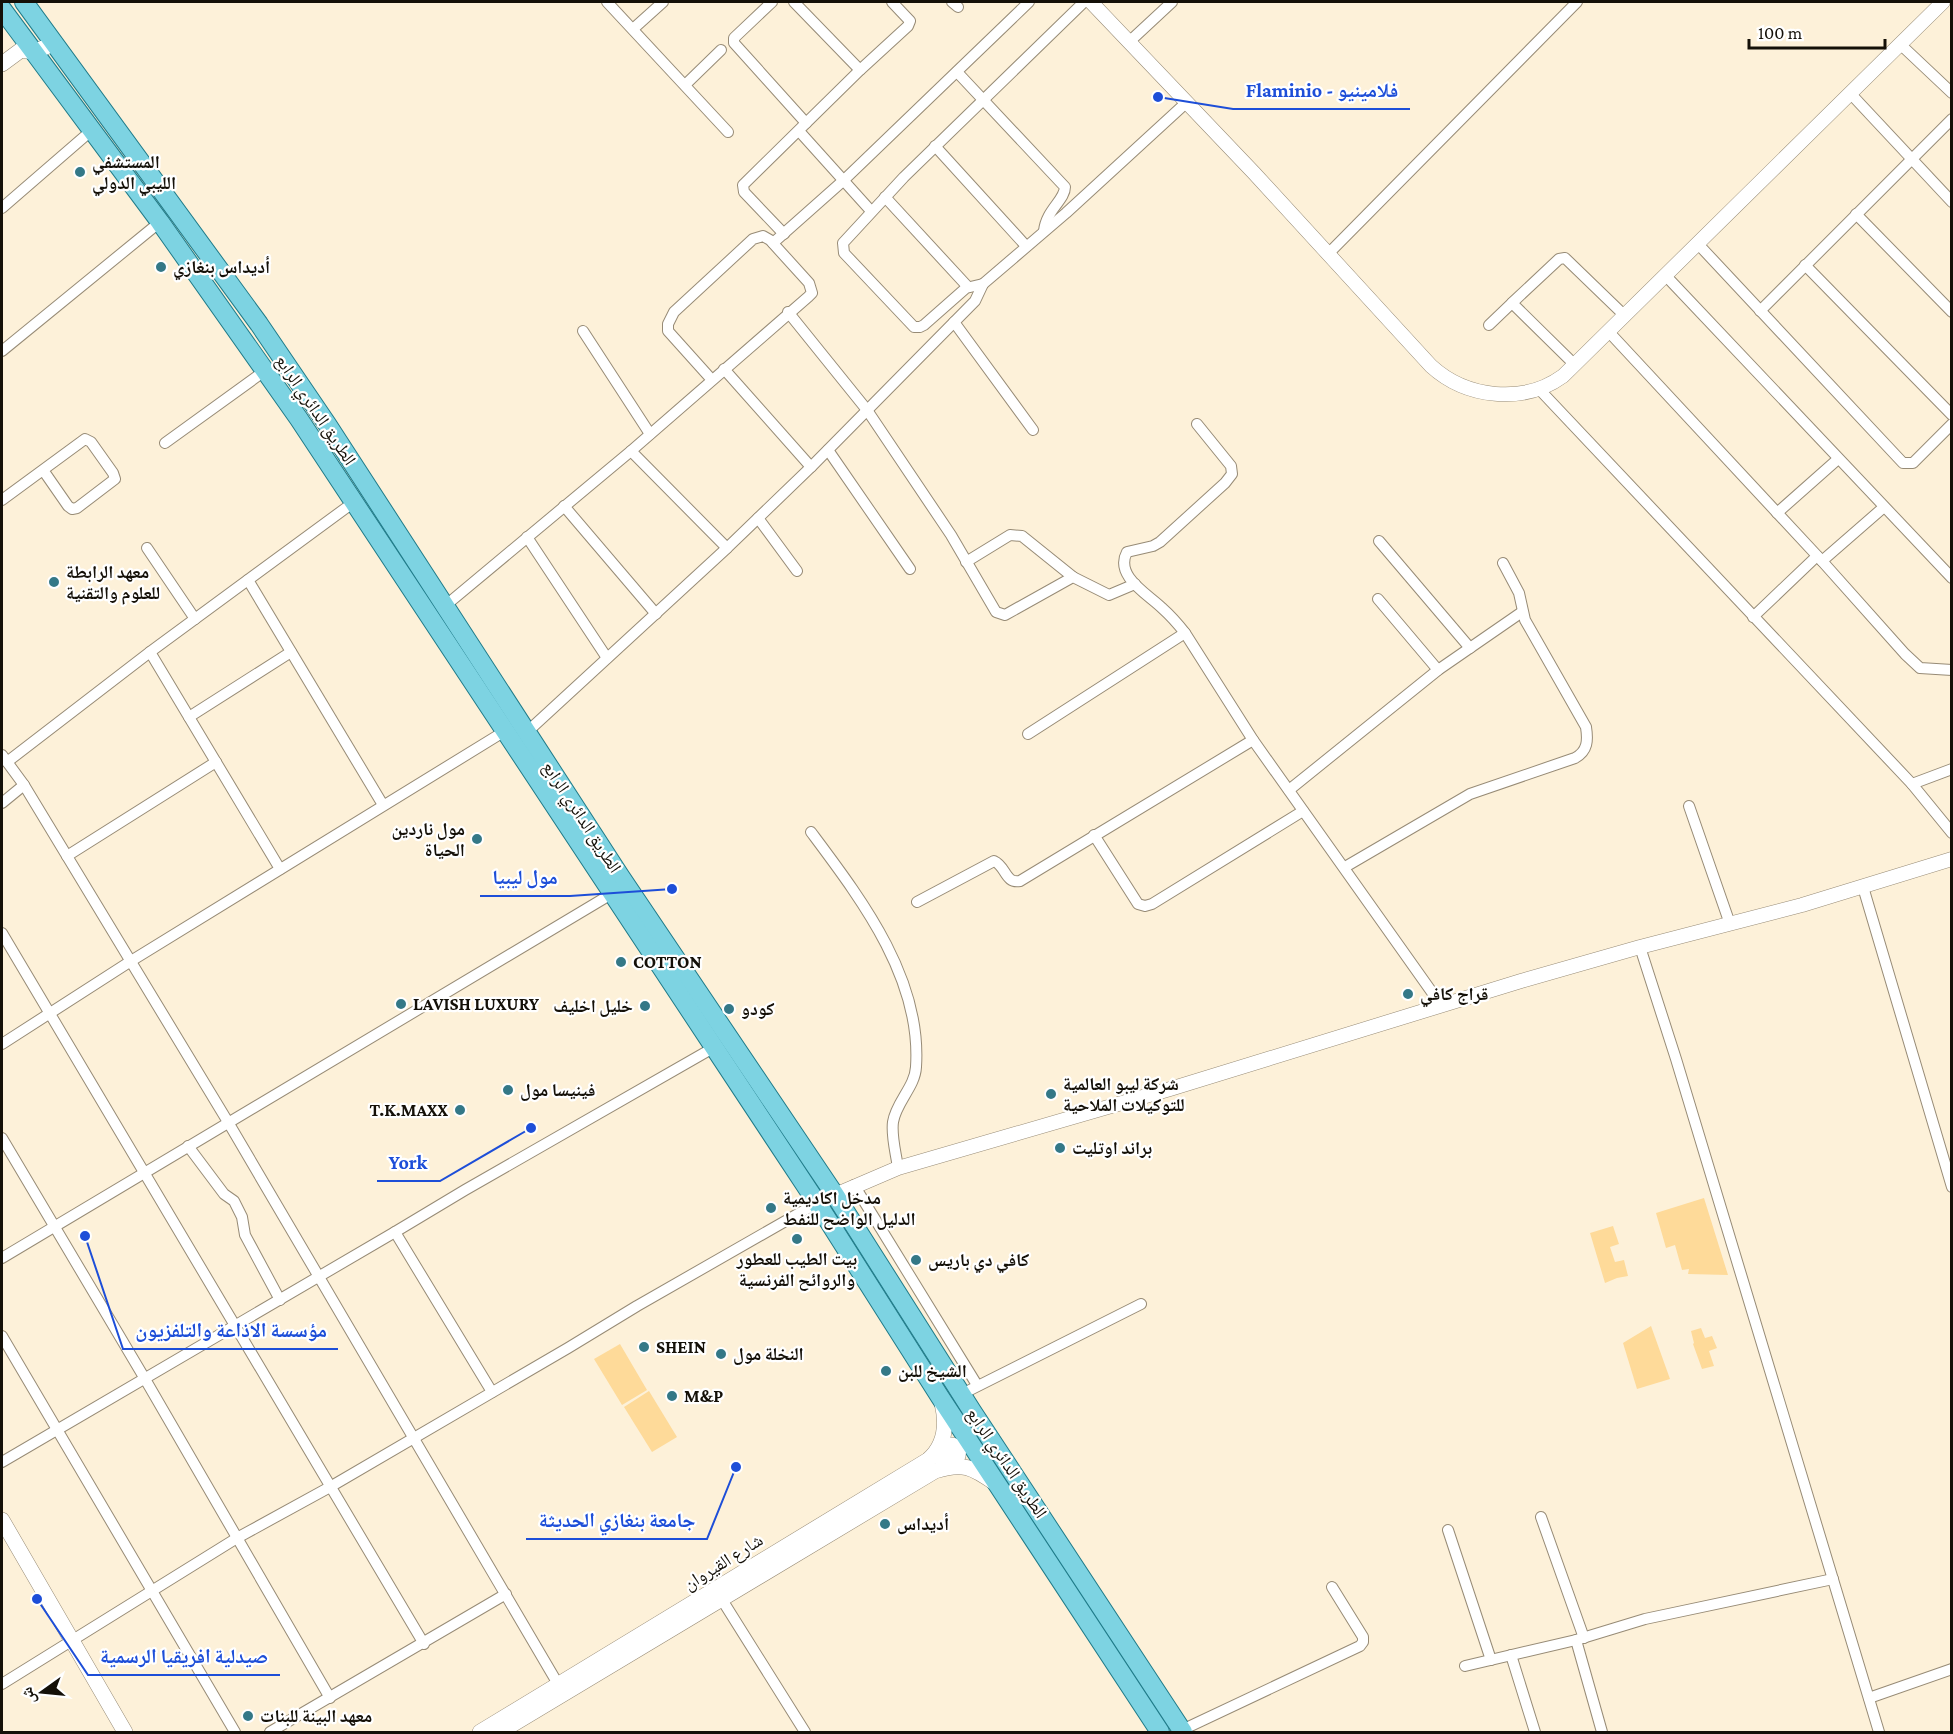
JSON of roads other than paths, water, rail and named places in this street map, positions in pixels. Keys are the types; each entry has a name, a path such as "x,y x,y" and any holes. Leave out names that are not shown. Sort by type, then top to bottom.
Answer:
{"main road":[{"name":"الطريق الدائري الرابع","path":"24,2 265,334 327,424 445,606 505,731 817,1203 940,1397 1160,1732"},
{"name":"الطريق الدائري الرابع","path":"2,9 160,222 266,370 354,502 478,674 526,732 835,1195 969,1390 1183,1731"},
{"path":"2,64 21,50 34,52 55,43"},
{"path":"933,1464 945,1431 940,1397"},
{"name":"شارع القيروان","path":"500,1732 933,1464 967,1466 977,1470 1000,1487"},
{"path":"2,1520 126,1732"},
{"name":"شارع القيروان","path":"480,1732 558,1684 719,1595"}],"street":[{"path":"606,2 728,132"},
{"path":"633,29 663,2"},
{"path":"772,2 733,40 871,211"},
{"path":"794,2 860,70"},
{"path":"784,234 744,192 744,185 909,24 910,21 892,2"},
{"path":"773,243 844,180 1029,2"},
{"path":"1129,42 1172,2"},
{"path":"1328,254 1577,2"},
{"path":"983,284 968,287 924,325 914,327 844,252 843,243 846,237 935,146 1092,3 1443,377 1468,390 1492,394 1538,388 1559,378 1574,364 1943,2"},
{"path":"1900,44 1952,93"},
{"path":"685,85 721,50"},
{"path":"957,72 1065,187 1065,192 1048,214 1044,231"},
{"path":"1850,93 1952,202"},
{"path":"526,732 811,468 975,301 983,284 1187,102"},
{"path":"1760,310 1952,119"},
{"path":"2,208 92,130"},
{"path":"935,146 1026,246"},
{"path":"885,197 968,287"},
{"path":"1856,214 1952,312"},
{"path":"2,351 160,222"},
{"path":"445,606 631,451 712,380 788,312 808,297 812,290 809,283 773,243 763,236 753,239 674,312 669,320 668,331 712,380"},
{"path":"1698,244 1903,463 1913,463 1952,424"},
{"path":"1489,325 1559,259 1565,258 1624,315"},
{"path":"1805,265 1952,415"},
{"path":"1665,276 1884,507 1949,572"},
{"path":"1512,303 1574,364"},
{"path":"788,312 867,410 951,535 994,610 1003,615 1072,577"},
{"path":"954,322 1033,430"},
{"path":"583,331 650,434"},
{"path":"1608,331 1905,654 1920,668 1952,670"},
{"path":"724,369 811,468"},
{"path":"165,444 266,370"},
{"path":"1538,388 1912,784 1952,833"},
{"path":"1197,424 1231,465 1232,474 1160,542 1127,552 1124,557 1125,570 1135,584 1161,606 1185,633 1253,740 1441,1005"},
{"path":"2,500 43,470 87,439 113,472 115,479 77,508 72,509 43,470"},
{"path":"828,450 910,569"},
{"path":"631,451 727,548"},
{"path":"1777,513 1838,459"},
{"path":"354,502 4,758 24,785 228,1122 558,1684"},
{"path":"564,506 656,614"},
{"path":"1753,617 1819,559 1884,507"},
{"path":"758,518 797,571"},
{"path":"966,562 1010,535 1016,534 1022,536 1072,577 1109,595 1135,584"},
{"path":"527,537 608,658"},
{"path":"1379,541 1470,648"},
{"path":"147,548 195,619"},
{"path":"1345,867 1470,794 1569,760 1583,752 1587,744 1586,727 1522,612 1519,593 1503,563"},
{"path":"248,580 383,805"},
{"path":"1378,599 1438,670"},
{"path":"1289,790 1438,670 1522,612"},
{"path":"1028,734 1185,633"},
{"path":"150,652 280,869"},
{"path":"189,717 291,652"},
{"path":"2,1044 131,961 505,731"},
{"path":"917,902 994,861 999,862 1010,880 1020,881 1253,740"},
{"path":"67,856 216,762"},
{"path":"1912,784 1952,769"},
{"path":"2,803 24,785"},
{"path":"1689,806 1730,924"},
{"path":"1094,835 1138,904 1145,906 1152,904 1303,811"},
{"path":"811,832 873,924 893,960 908,996 916,1048 916,1070 893,1123 898,1168"},
{"path":"835,1195 898,1168 1170,1089 1441,1005 1640,947 1863,887 1952,859"},
{"path":"1863,887 1952,1187"},
{"path":"2,1258 613,893"},
{"path":"2,933 424,1644"},
{"path":"1640,947 1680,1071 1879,1732"},
{"path":"2,1462 465,1190 713,1048"},
{"path":"2,1138 330,1698"},
{"path":"188,1146 224,1194 234,1201 242,1217 245,1235 280,1300"},
{"path":"854,1185 969,1390 1140,1304"},
{"path":"2,1684 237,1538 330,1487 817,1203"},
{"path":"395,1232 492,1392"},
{"path":"2,1336 235,1732"},
{"path":"1541,1517 1580,1639 1602,1732"},
{"path":"1448,1530 1491,1660"},
{"path":"1465,1666 1580,1639 1645,1620 1833,1579"},
{"path":"1183,1731 1360,1646 1363,1642 1362,1637 1332,1587"},
{"path":"270,1732 506,1594"},
{"path":"719,1595 805,1732"},
{"path":"1511,1655 1535,1732"},
{"path":"1869,1698 1952,1669"}],"place":[{"name":"Flaminio - فلامينيو","path":"1158,97"},
{"name":"المستشفي الليبي الدولي","path":"80,172"},
{"name":"أديداس بنغازي","path":"161,267"},
{"name":"معهد الرابطة للعلوم والتقنية","path":"54,582"},
{"name":"مول ناردين الحياة","path":"477,839"},
{"name":"مول ليبيا","path":"672,889"},
{"name":"COTTON","path":"621,962"},
{"name":"قراج كافي","path":"1408,994"},
{"name":"LAVISH LUXURY","path":"401,1004"},
{"name":"خليل اخليف","path":"645,1006"},
{"name":"كودو","path":"729,1009"},
{"name":"فينيسا مول","path":"508,1090"},
{"name":"شركة ليبو العالمية للتوكيلات الملاحية","path":"1051,1094"},
{"name":"T.K.MAXX","path":"460,1110"},
{"name":"York","path":"531,1128"},
{"name":"براند اوتليت","path":"1060,1148"},
{"name":"مدخل اكاديمية الدليل الواضح للنفط","path":"771,1208"},
{"name":"مؤسسة الاذاعة والتلفزيون","path":"85,1236"},
{"name":"بيت الطيب للعطور والروائح الفرنسية","path":"797,1239"},
{"name":"كافي دي باريس","path":"916,1260"},
{"name":"SHEIN","path":"644,1347"},
{"name":"النخلة مول","path":"721,1354"},
{"name":"الشيخ للبن","path":"886,1371"},
{"name":"M&P","path":"672,1396"},
{"name":"جامعة بنغازي الحديثة","path":"736,1467"},
{"name":"أديداس","path":"885,1524"},
{"name":"صيدلية افريقيا الرسمية","path":"37,1599"},
{"name":"معهد البينة للبنات","path":"248,1716"}]}
